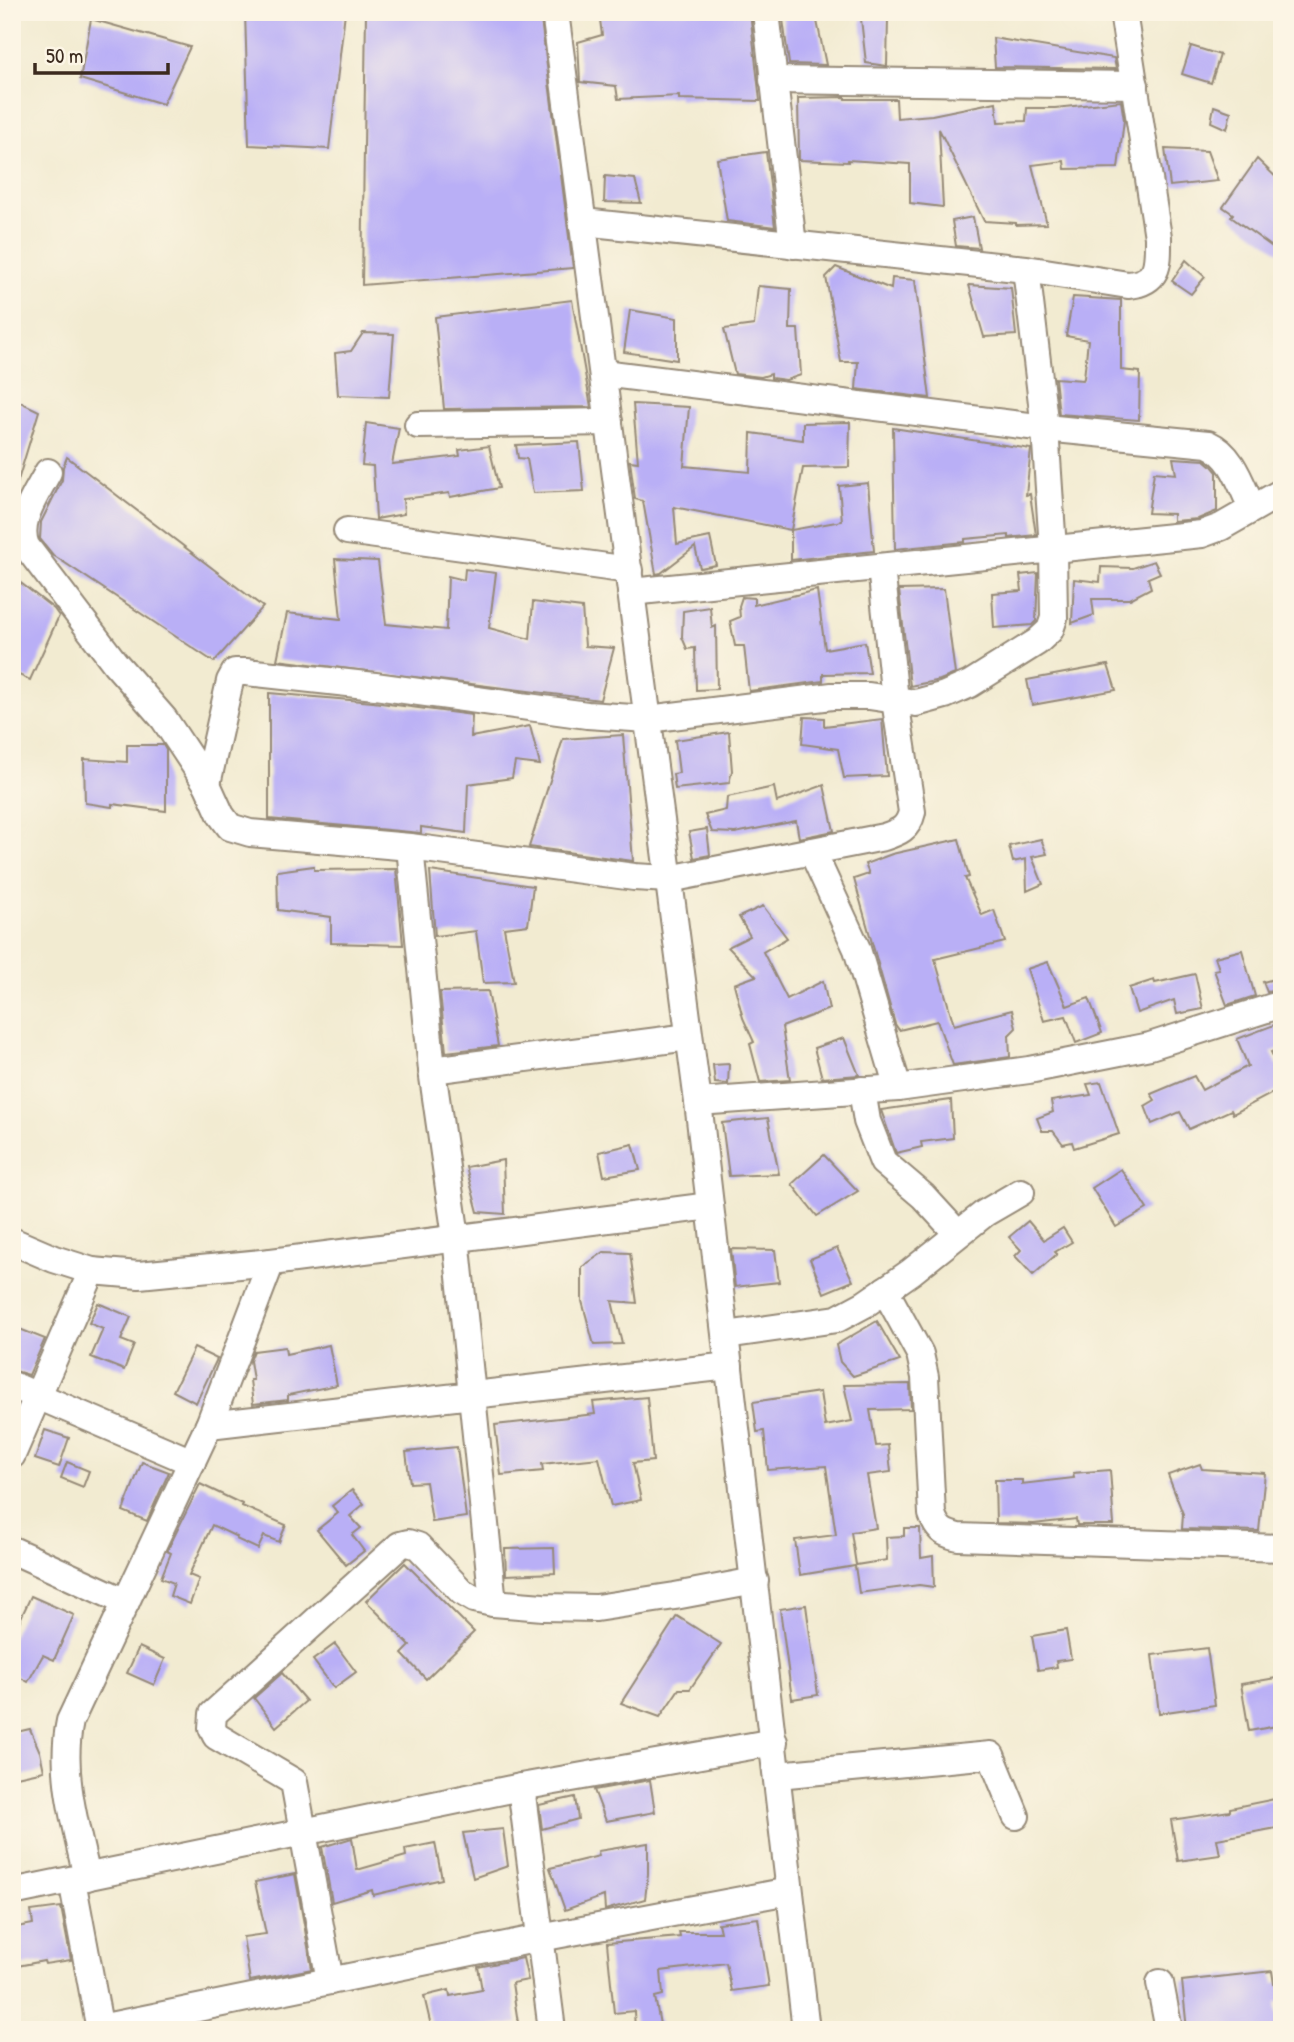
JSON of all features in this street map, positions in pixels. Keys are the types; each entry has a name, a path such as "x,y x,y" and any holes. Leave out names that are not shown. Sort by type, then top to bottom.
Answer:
{"street":[{"path":"555,12 690,1037 806,2030"},
{"path":"766,12 793,245"},
{"path":"583,222 1026,270 1128,285 1141,284 1152,277 1158,263 1158,237 1123,12"},
{"path":"773,80 1135,85"},
{"path":"207,784 230,681 235,672 375,686 587,715 648,719 832,696 869,696 916,703 970,684 1037,642 1049,630 1054,618 1053,549 1045,428 1026,270"},
{"path":"603,373 1045,428 1208,444 1220,449 1229,460 1252,509"},
{"path":"418,425 609,422"},
{"path":"48,472 22,525 26,546 116,663 164,719 207,784 221,815 230,827 250,833 410,847 634,877 669,879 884,837 901,831 910,823 912,812 895,700 881,567"},
{"path":"347,531 630,581 881,567 1202,534 1221,527 1282,492"},
{"path":"410,847 432,1070 457,1237 493,1603"},
{"path":"812,851 857,949 898,1088"},
{"path":"698,1102 898,1088 1029,1070 1150,1046 1282,1004"},
{"path":"432,1070 690,1037"},
{"path":"862,1090 867,1121 883,1162 923,1196 957,1233"},
{"path":"726,1335 837,1318 865,1304 911,1272 957,1233 1021,1192"},
{"path":"12,1241 54,1259 92,1271 139,1275 271,1262 710,1206"},
{"path":"271,1262 209,1425 70,1721 65,1741 79,1878 100,2029 540,1938 789,1891"},
{"path":"12,1455 92,1271"},
{"path":"885,1290 920,1354 925,1377 932,1514 936,1526 943,1534 958,1537 1282,1548"},
{"path":"209,1425 729,1366"},
{"path":"12,1385 192,1462"},
{"path":"330,1981 294,1782 216,1736 212,1728 214,1714 400,1545 408,1543 418,1546 462,1592 474,1599 493,1603 596,1608 755,1581"},
{"path":"12,1550 126,1602"},
{"path":"12,1892 522,1787 774,1742"},
{"path":"777,1775 991,1755 1016,1816"},
{"path":"522,1787 552,2030"},
{"path":"1160,1983 1169,2030"}],"building":[{"path":"245,12 345,12 329,149 249,145"},
{"path":"366,12 540,12 573,268 362,285"},
{"path":"599,12 750,12 760,101 679,99 679,96 618,99 616,86 580,82 578,42 602,35"},
{"path":"782,12 816,16 826,65 789,64"},
{"path":"888,18 887,66 866,63 861,19"},
{"path":"91,19 190,47 163,104 80,79"},
{"path":"993,38 1114,58 1116,69 995,67"},
{"path":"1191,46 1220,55 1211,83 1182,74"},
{"path":"798,98 896,99 897,118 932,115 996,102 998,122 1026,121 1027,108 1121,101 1124,120 1118,168 1065,169 1064,161 1032,165 1047,224 1016,225 984,221 939,129 943,207 910,203 910,164 799,160"},
{"path":"1214,106 1231,112 1227,129 1211,122"},
{"path":"1165,149 1207,151 1218,181 1170,186"},
{"path":"766,152 775,227 727,221 717,159"},
{"path":"1257,159 1282,183 1282,254 1231,217 1233,214 1223,207"},
{"path":"605,176 635,179 641,203 604,202"},
{"path":"973,217 979,248 956,246 952,221"},
{"path":"1186,260 1205,277 1191,294 1172,281"},
{"path":"836,267 891,289 892,278 915,280 930,398 856,389 858,362 841,362 826,277"},
{"path":"969,285 1011,288 1016,335 984,337"},
{"path":"758,286 791,289 790,329 798,329 801,375 786,380 771,378 771,374 761,377 735,374 724,329 754,325"},
{"path":"1073,297 1121,300 1121,370 1140,372 1139,420 1059,414 1055,378 1084,378 1088,340 1066,336"},
{"path":"572,300 591,407 444,409 435,317"},
{"path":"630,310 677,318 677,360 624,352"},
{"path":"363,333 394,334 389,397 338,395 335,353 351,351"},
{"path":"12,398 39,411 16,487 12,486"},
{"path":"633,404 689,407 684,466 750,472 751,433 803,440 803,423 850,422 849,467 803,468 791,530 674,507 677,544 710,537 716,565 700,568 695,547 656,574 643,501 635,499 630,461 638,462"},
{"path":"366,423 399,428 392,464 460,456 459,450 489,446 499,488 450,497 449,493 403,499 404,514 376,519 373,466 362,465"},
{"path":"893,428 1031,449 1026,495 1030,494 1036,535 965,539 965,542 895,549"},
{"path":"579,442 584,491 533,493 527,459 518,458 516,445"},
{"path":"67,457 263,607 214,662 53,555 40,539 41,522 62,480"},
{"path":"1173,458 1205,460 1217,472 1217,511 1198,519 1173,521 1173,514 1148,513 1154,472 1176,474"},
{"path":"868,483 874,551 791,560 791,530 842,521 839,486"},
{"path":"335,559 378,561 386,624 446,630 448,576 464,580 465,569 496,573 489,628 530,639 533,602 582,608 585,646 614,648 600,700 277,660 287,613 341,619"},
{"path":"1154,561 1160,573 1148,578 1151,588 1130,599 1092,599 1094,615 1072,623 1074,579 1100,582 1101,567 1133,568"},
{"path":"1038,573 1036,621 1032,625 994,628 992,593 1022,591 1020,575"},
{"path":"17,580 59,616 30,680 12,672 12,591"},
{"path":"944,589 955,674 910,686 899,590"},
{"path":"817,590 825,649 865,642 870,673 823,674 823,681 749,691 744,646 735,646 730,621 740,617 742,597 754,598 754,605"},
{"path":"710,607 712,628 716,626 717,689 696,690 695,648 687,649 682,637 683,611"},
{"path":"1108,665 1116,690 1032,705 1027,680"},
{"path":"269,693 373,702 472,715 471,737 530,726 540,765 515,762 512,778 468,784 466,833 421,827 421,833 269,819"},
{"path":"804,717 824,718 824,726 882,719 887,776 844,778 838,749 802,744"},
{"path":"729,732 732,771 729,783 675,789 673,774 679,773 675,740"},
{"path":"623,735 633,861 529,847 563,739"},
{"path":"127,745 163,745 166,750 166,811 85,803 84,759 127,762"},
{"path":"824,785 834,831 799,838 796,821 735,833 712,832 705,815 726,810 727,797 774,787 777,802"},
{"path":"707,829 710,855 694,858 689,832"},
{"path":"959,839 969,877 965,878 982,915 994,910 1005,942 935,959 954,1025 1012,1010 1016,1028 1009,1035 1010,1057 953,1065 937,1021 899,1030 895,1024 854,879 869,874 865,864 892,854"},
{"path":"1041,839 1047,854 1032,857 1043,884 1027,891 1026,859 1013,862 1009,846"},
{"path":"314,866 314,870 396,869 403,945 331,943 331,917 278,910 277,871"},
{"path":"430,871 533,886 528,925 504,928 514,982 483,983 476,931 435,936"},
{"path":"763,906 787,938 763,952 787,999 823,981 829,1009 782,1027 790,1080 760,1082 750,1044 754,1042 743,1018 734,984 756,976 728,947 750,936 739,917"},
{"path":"1242,950 1255,996 1227,1005 1214,970 1219,969 1215,957"},
{"path":"1048,962 1067,1006 1089,998 1102,1033 1076,1043 1066,1016 1044,1021 1027,969"},
{"path":"1195,974 1203,1009 1177,1014 1174,1000 1137,1013 1129,988 1154,980 1155,983"},
{"path":"1282,977 1282,989 1267,992 1263,982"},
{"path":"488,991 498,1046 446,1052 440,992"},
{"path":"1282,1022 1282,1048 1271,1052 1282,1074 1282,1088 1233,1114 1231,1110 1189,1129 1180,1112 1152,1124 1145,1106 1155,1100 1151,1094 1194,1076 1202,1090 1248,1066 1237,1039"},
{"path":"844,1038 859,1075 822,1078 814,1048"},
{"path":"729,1064 728,1084 715,1083 713,1065"},
{"path":"1101,1082 1119,1134 1074,1148 1072,1142 1063,1144 1053,1131 1042,1131 1037,1118 1053,1112 1051,1101 1091,1095 1087,1084"},
{"path":"951,1100 953,1138 921,1142 922,1147 896,1153 881,1110"},
{"path":"768,1118 779,1174 729,1176 722,1123"},
{"path":"633,1144 640,1170 604,1176 599,1152"},
{"path":"824,1155 858,1191 817,1216 792,1184"},
{"path":"503,1160 505,1214 478,1212 466,1167"},
{"path":"1121,1169 1147,1209 1116,1227 1092,1188"},
{"path":"1028,1221 1044,1240 1063,1228 1072,1242 1055,1252 1057,1254 1033,1275 1015,1256 1021,1250 1009,1237"},
{"path":"837,1248 853,1281 824,1293 810,1259"},
{"path":"731,1249 775,1250 779,1282 735,1287"},
{"path":"604,1252 630,1253 637,1303 612,1301 622,1344 594,1345 582,1301 582,1267"},
{"path":"98,1303 131,1317 121,1340 134,1345 124,1370 91,1357 103,1329 89,1323"},
{"path":"877,1321 900,1361 853,1376 840,1362 836,1345"},
{"path":"12,1326 45,1339 29,1375 12,1370"},
{"path":"329,1345 337,1385 288,1395 288,1400 253,1404 250,1361 254,1351 285,1347 286,1354"},
{"path":"194,1348 217,1359 196,1403 173,1391"},
{"path":"910,1384 911,1409 870,1410 876,1446 888,1445 891,1472 867,1475 876,1528 851,1532 856,1565 887,1560 886,1537 904,1536 904,1528 920,1528 921,1558 933,1556 934,1587 919,1585 859,1593 855,1566 800,1575 795,1540 836,1535 826,1466 768,1470 764,1431 757,1432 753,1402 820,1392 825,1426 852,1421 844,1385"},
{"path":"647,1397 653,1461 633,1463 641,1500 611,1506 599,1458 542,1464 543,1471 501,1475 495,1425 595,1414 593,1402"},
{"path":"45,1430 69,1438 59,1467 35,1459"},
{"path":"457,1447 466,1517 432,1522 426,1482 410,1483 406,1452"},
{"path":"67,1462 89,1471 83,1487 61,1478"},
{"path":"142,1462 169,1472 147,1521 123,1511"},
{"path":"1200,1464 1202,1469 1265,1473 1259,1531 1182,1529 1183,1514 1168,1475"},
{"path":"1110,1470 1114,1525 1077,1525 1076,1519 1034,1524 996,1523 995,1480 1022,1480 1022,1484 1074,1478 1073,1473"},
{"path":"200,1484 286,1525 279,1542 264,1536 258,1549 212,1525 189,1575 199,1579 190,1604 170,1596 174,1583 161,1578 171,1553 167,1551"},
{"path":"352,1490 364,1504 350,1516 361,1528 352,1535 364,1551 346,1565 317,1530 338,1513 332,1506"},
{"path":"554,1548 555,1573 506,1575 505,1549"},
{"path":"405,1563 474,1632 426,1679 402,1654 410,1646 366,1601"},
{"path":"31,1596 74,1615 54,1660 43,1655 28,1682 12,1673 12,1637"},
{"path":"806,1605 818,1695 792,1699 780,1609"},
{"path":"677,1616 721,1644 690,1689 679,1689 660,1717 621,1703"},
{"path":"1066,1630 1071,1659 1056,1661 1057,1667 1038,1670 1032,1636"},
{"path":"335,1644 356,1672 334,1688 313,1660"},
{"path":"139,1647 165,1659 154,1685 127,1673"},
{"path":"1207,1648 1215,1705 1159,1713 1152,1655"},
{"path":"282,1673 306,1701 276,1727 254,1698"},
{"path":"1282,1677 1282,1725 1249,1731 1241,1684"},
{"path":"30,1729 40,1752 44,1771 12,1778 12,1733"},
{"path":"650,1780 655,1812 606,1821 594,1790"},
{"path":"575,1797 578,1819 542,1829 539,1805"},
{"path":"1280,1798 1282,1827 1217,1839 1220,1855 1178,1861 1171,1820 1230,1811 1230,1808"},
{"path":"503,1829 508,1866 473,1878 463,1833"},
{"path":"352,1838 357,1870 406,1856 405,1849 435,1843 442,1879 373,1895 372,1890 332,1902 322,1847"},
{"path":"648,1843 645,1899 605,1910 604,1896 565,1910 550,1868 599,1856 598,1851"},
{"path":"295,1874 312,1969 250,1981 243,1937 266,1934 255,1882"},
{"path":"61,1907 71,1960 45,1964 44,1961 12,1967 12,1928 33,1924 31,1911"},
{"path":"758,1918 769,1986 732,1991 726,1963 661,1971 663,1995 655,1997 661,2030 635,2030 634,2011 614,2013 607,1943 680,1937 679,1932 720,1932 718,1923"},
{"path":"523,1958 528,1980 512,1983 518,2023 487,2027 487,2030 432,2030 424,1996 449,1990 450,1996 482,1990 478,1967"},
{"path":"1272,1971 1274,1984 1282,1982 1282,2002 1276,2003 1279,2030 1187,2030 1182,1981"}]}
